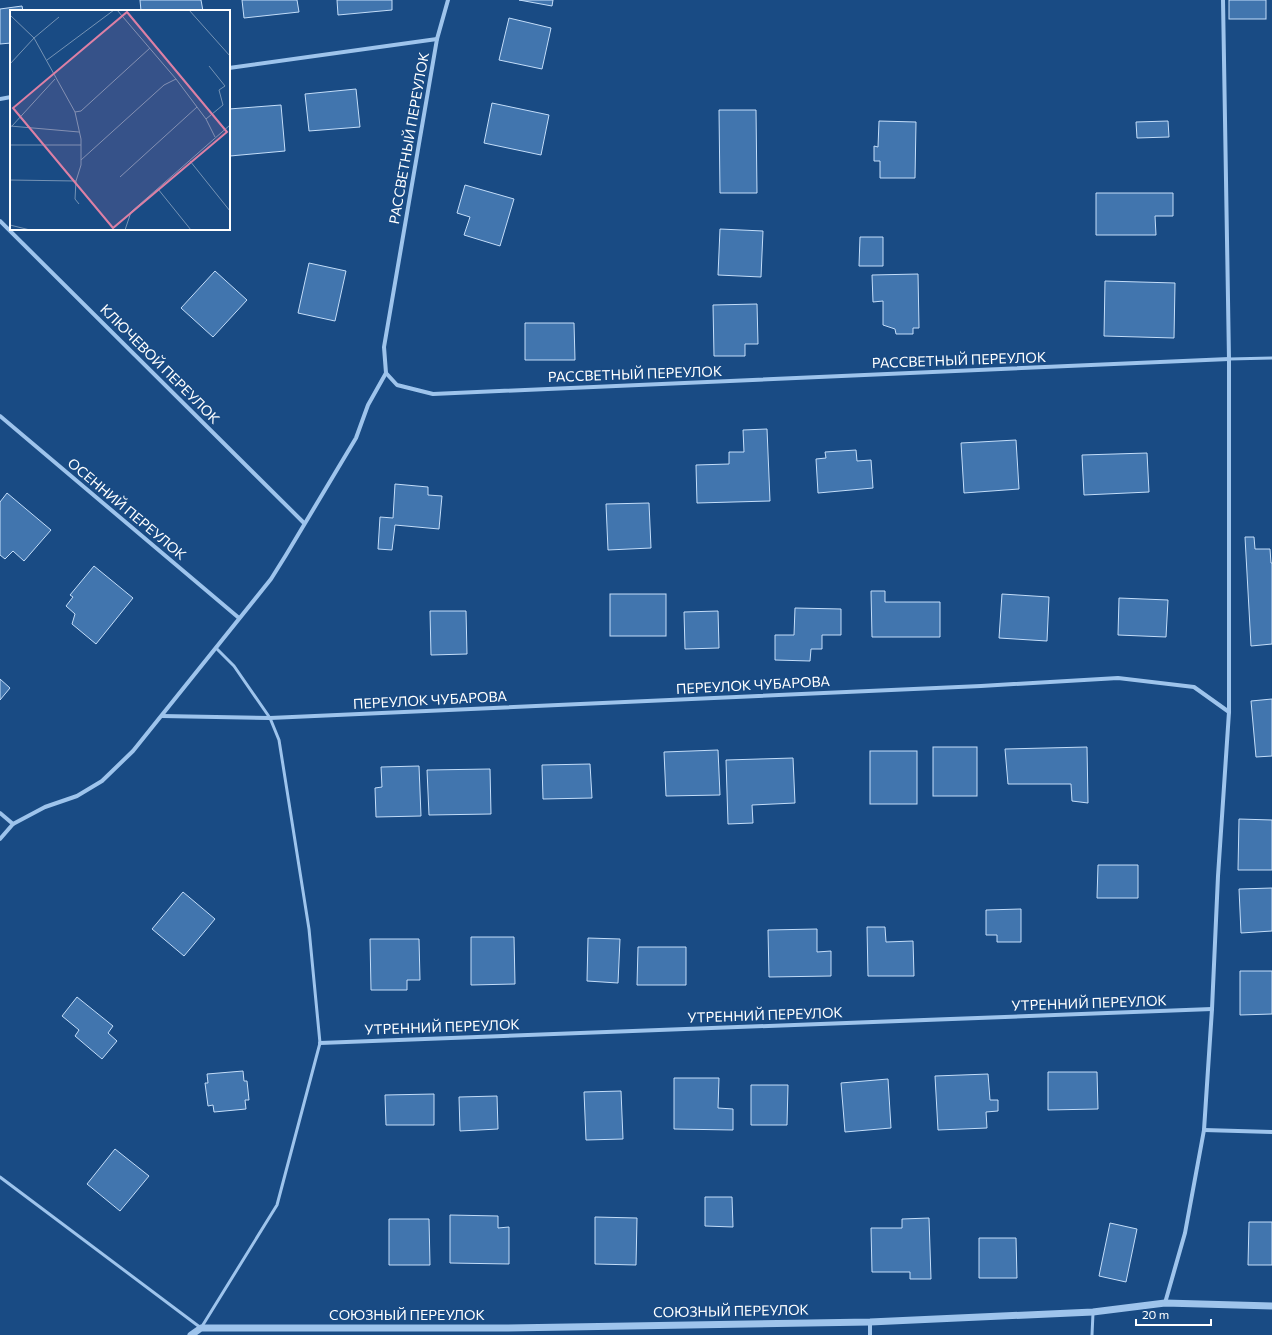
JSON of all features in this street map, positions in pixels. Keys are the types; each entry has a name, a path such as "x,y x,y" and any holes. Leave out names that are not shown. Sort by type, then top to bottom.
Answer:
{"street":[{"name":"РАССВЕТНЫЙ ПЕРЕУЛОК","path":"448,0 437,39 384,347 386,373 397,385 432,394 1229,359"},
{"path":"1165,1302 1185,1233 1204,1130 1229,712 1229,359 1223,0"},
{"name":"РАССВЕТНЫЙ ПЕРЕУЛОК","path":"230,68 437,39"},
{"path":"0,99 10,97"},
{"name":"КЛЮЧЕВОЙ ПЕРЕУЛОК","path":"0,221 304,524"},
{"path":"0,838 13,824 44,807 77,796 102,781 133,751 271,579 356,438 368,405 386,373"},
{"name":"ОСЕННИЙ ПЕРЕУЛОК","path":"0,416 239,618"},
{"name":"ПЕРЕУЛОК ЧУБАРОВА","path":"270,718 981,686 1118,678 1194,686 1229,712"},
{"path":"162,716 270,718"},
{"path":"0,813 13,824"},
{"name":"УТРЕННИЙ ПЕРЕУЛОК","path":"320,1043 1212,1010"},
{"path":"1204,1130 1272,1132"},
{"name":"СОЮЗНЫЙ ПЕРЕУЛОК","path":"201,1328 506,1331 870,1322 1093,1312 1165,1302 1272,1306"},
{"path":"870,1322 870,1335"},
{"path":"191,1335 201,1328"}],"lane":[{"path":"1229,359 1272,358"},
{"path":"0,1177 201,1328 277,1205 320,1043 308,929 279,740 270,718 234,666 216,648"},
{"path":"1092,1335 1093,1312"}],"building":[{"path":"140,0 201,0 203,10 141,10"},
{"path":"242,0 297,0 299,12 244,18"},
{"path":"337,0 392,0 392,10 338,15"},
{"path":"519,0 553,0 552,6"},
{"path":"1229,0 1266,0 1266,19 1229,19"},
{"path":"22,6 23,10 10,10 10,43 0,44 0,9"},
{"path":"509,18 551,28 542,69 499,60"},
{"path":"356,89 360,127 309,131 305,94"},
{"path":"492,103 549,115 541,155 484,143"},
{"path":"281,105 285,151 230,156 230,109"},
{"path":"719,110 756,110 757,193 720,193"},
{"path":"879,121 916,122 915,178 880,178 880,161 874,161 874,146 878,147"},
{"path":"1168,121 1169,137 1137,138 1136,122"},
{"path":"465,185 514,199 500,246 464,235 470,217 457,213"},
{"path":"1096,193 1173,193 1173,216 1155,216 1156,235 1096,235"},
{"path":"720,229 763,231 761,277 718,275"},
{"path":"860,237 883,237 883,266 859,266"},
{"path":"309,263 346,271 335,321 298,313"},
{"path":"215,271 247,300 213,337 181,308"},
{"path":"918,274 919,328 913,328 913,334 896,334 895,329 883,325 883,301 873,302 872,275"},
{"path":"1105,281 1175,283 1174,338 1104,336"},
{"path":"757,304 758,344 745,344 745,356 714,356 713,305"},
{"path":"525,323 574,323 575,360 525,360"},
{"path":"767,429 770,501 697,503 696,465 729,464 729,452 744,452 743,430"},
{"path":"1016,440 1019,489 964,493 961,443"},
{"path":"856,450 857,461 871,460 873,488 818,493 816,459 826,458 825,452"},
{"path":"1147,453 1149,492 1084,495 1082,455"},
{"path":"395,484 428,487 428,495 442,496 439,529 395,525 392,550 378,549 380,517 393,518"},
{"path":"7,493 51,530 24,561 13,551 5,559 0,555 0,502"},
{"path":"649,503 651,548 608,550 606,504"},
{"path":"1245,537 1254,537 1255,549 1270,549 1272,563 1272,644 1251,646"},
{"path":"94,566 133,598 96,644 72,624 75,614 66,606 73,597 70,595"},
{"path":"871,591 885,591 885,602 940,602 940,637 872,637"},
{"path":"610,594 666,594 666,636 610,636"},
{"path":"1002,594 1049,597 1047,641 999,638"},
{"path":"1119,598 1168,600 1166,637 1118,635"},
{"path":"795,608 841,609 841,635 822,635 822,649 811,649 810,661 775,660 775,635 794,635"},
{"path":"430,611 466,611 467,654 431,655"},
{"path":"718,611 719,648 685,649 684,612"},
{"path":"0,679 10,688 0,700"},
{"path":"1272,699 1272,756 1256,757 1251,701"},
{"path":"933,747 977,747 977,796 933,796"},
{"path":"1087,747 1088,803 1072,801 1071,784 1008,784 1005,749"},
{"path":"718,750 720,795 666,796 664,752"},
{"path":"870,751 917,751 917,804 870,804"},
{"path":"793,758 795,803 752,805 753,823 728,824 726,760"},
{"path":"590,764 592,798 543,799 542,765"},
{"path":"419,766 421,816 376,817 375,788 382,787 381,767"},
{"path":"490,769 491,814 429,815 427,770"},
{"path":"1239,819 1272,820 1272,870 1238,870"},
{"path":"1098,865 1138,865 1138,898 1097,898"},
{"path":"1272,888 1272,931 1241,933 1239,889"},
{"path":"183,892 215,919 184,956 152,929"},
{"path":"1021,909 1021,942 997,942 997,935 986,935 986,910"},
{"path":"867,927 885,927 886,942 913,941 914,976 868,976"},
{"path":"817,929 817,952 831,951 831,976 769,977 768,930"},
{"path":"471,937 514,937 515,984 471,985"},
{"path":"588,938 620,939 618,983 587,981"},
{"path":"370,939 419,939 420,980 407,980 407,990 371,990"},
{"path":"638,947 686,947 686,985 637,985"},
{"path":"1240,971 1272,971 1272,1014 1240,1015"},
{"path":"77,997 113,1026 108,1033 117,1041 102,1059 75,1036 79,1030 62,1016"},
{"path":"243,1071 244,1081 247,1081 249,1100 245,1100 246,1109 214,1112 213,1105 208,1106 205,1083 208,1083 207,1074"},
{"path":"1048,1072 1097,1072 1098,1109 1048,1110"},
{"path":"988,1074 990,1100 998,1100 998,1111 986,1112 987,1128 938,1130 935,1076"},
{"path":"674,1078 719,1078 718,1108 733,1109 733,1130 674,1129"},
{"path":"888,1079 891,1128 845,1132 841,1083"},
{"path":"751,1085 788,1085 787,1125 751,1125"},
{"path":"621,1091 623,1139 586,1140 584,1092"},
{"path":"434,1094 434,1125 386,1125 385,1095"},
{"path":"497,1096 498,1129 460,1131 459,1097"},
{"path":"115,1149 149,1176 120,1211 87,1184"},
{"path":"705,1197 732,1197 733,1227 705,1226"},
{"path":"450,1215 498,1216 498,1228 509,1227 509,1264 450,1263"},
{"path":"595,1217 637,1218 636,1265 595,1264"},
{"path":"929,1218 931,1279 910,1279 910,1272 872,1272 871,1228 902,1228 902,1219"},
{"path":"389,1219 429,1219 430,1265 389,1265"},
{"path":"1249,1222 1272,1222 1272,1265 1248,1265"},
{"path":"1110,1223 1137,1229 1126,1282 1099,1276"},
{"path":"979,1238 1016,1238 1017,1278 979,1278"}]}
